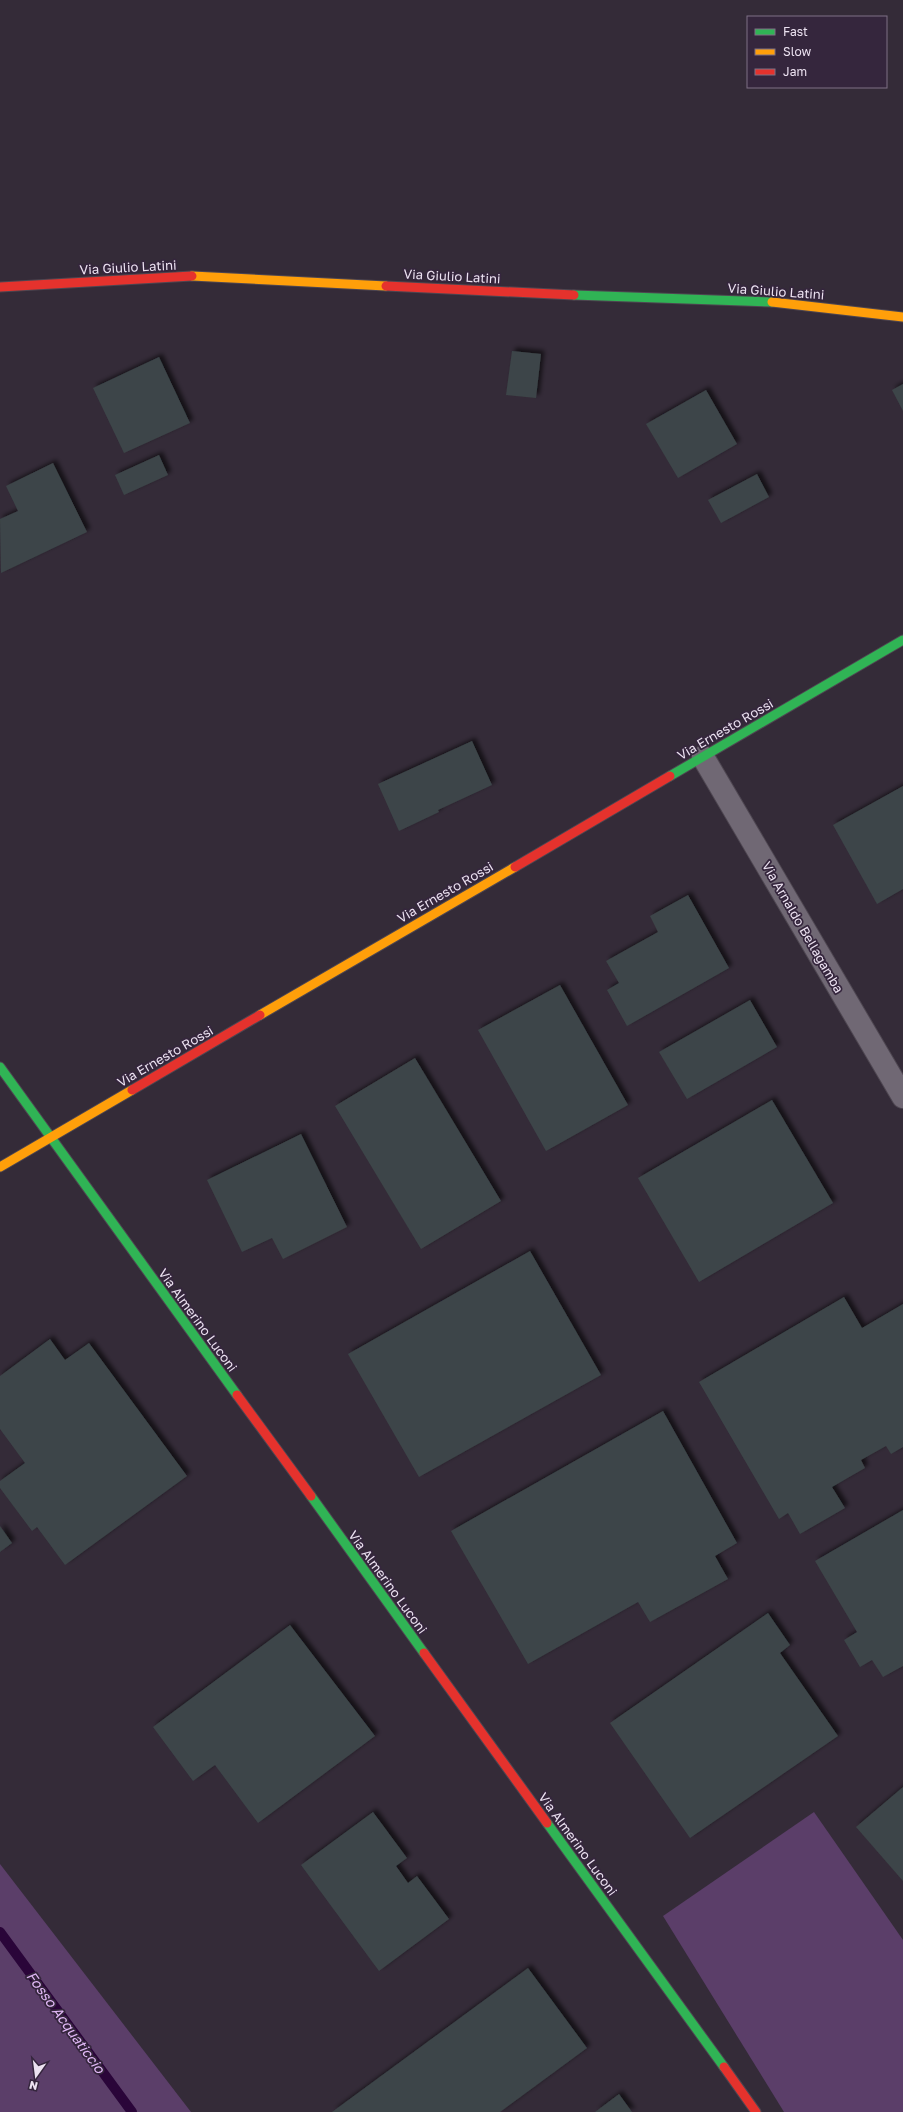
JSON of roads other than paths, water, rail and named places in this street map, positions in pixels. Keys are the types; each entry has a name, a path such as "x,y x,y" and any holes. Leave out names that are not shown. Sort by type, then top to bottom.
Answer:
{"street":[{"name":"Via Giulio Latini","path":"0,287 198,276 452,290 790,303 903,317"},
{"name":"Via Ernesto Rossi","path":"0,1167 903,640"},
{"name":"Via Arnaldo Bellagamba","path":"703,757 903,1097"},
{"name":"Via Almerino Luconi","path":"0,1067 756,2112"}],"waterway":[{"name":"Fosso Acquaticcio","path":"0,1932 132,2112"}]}
